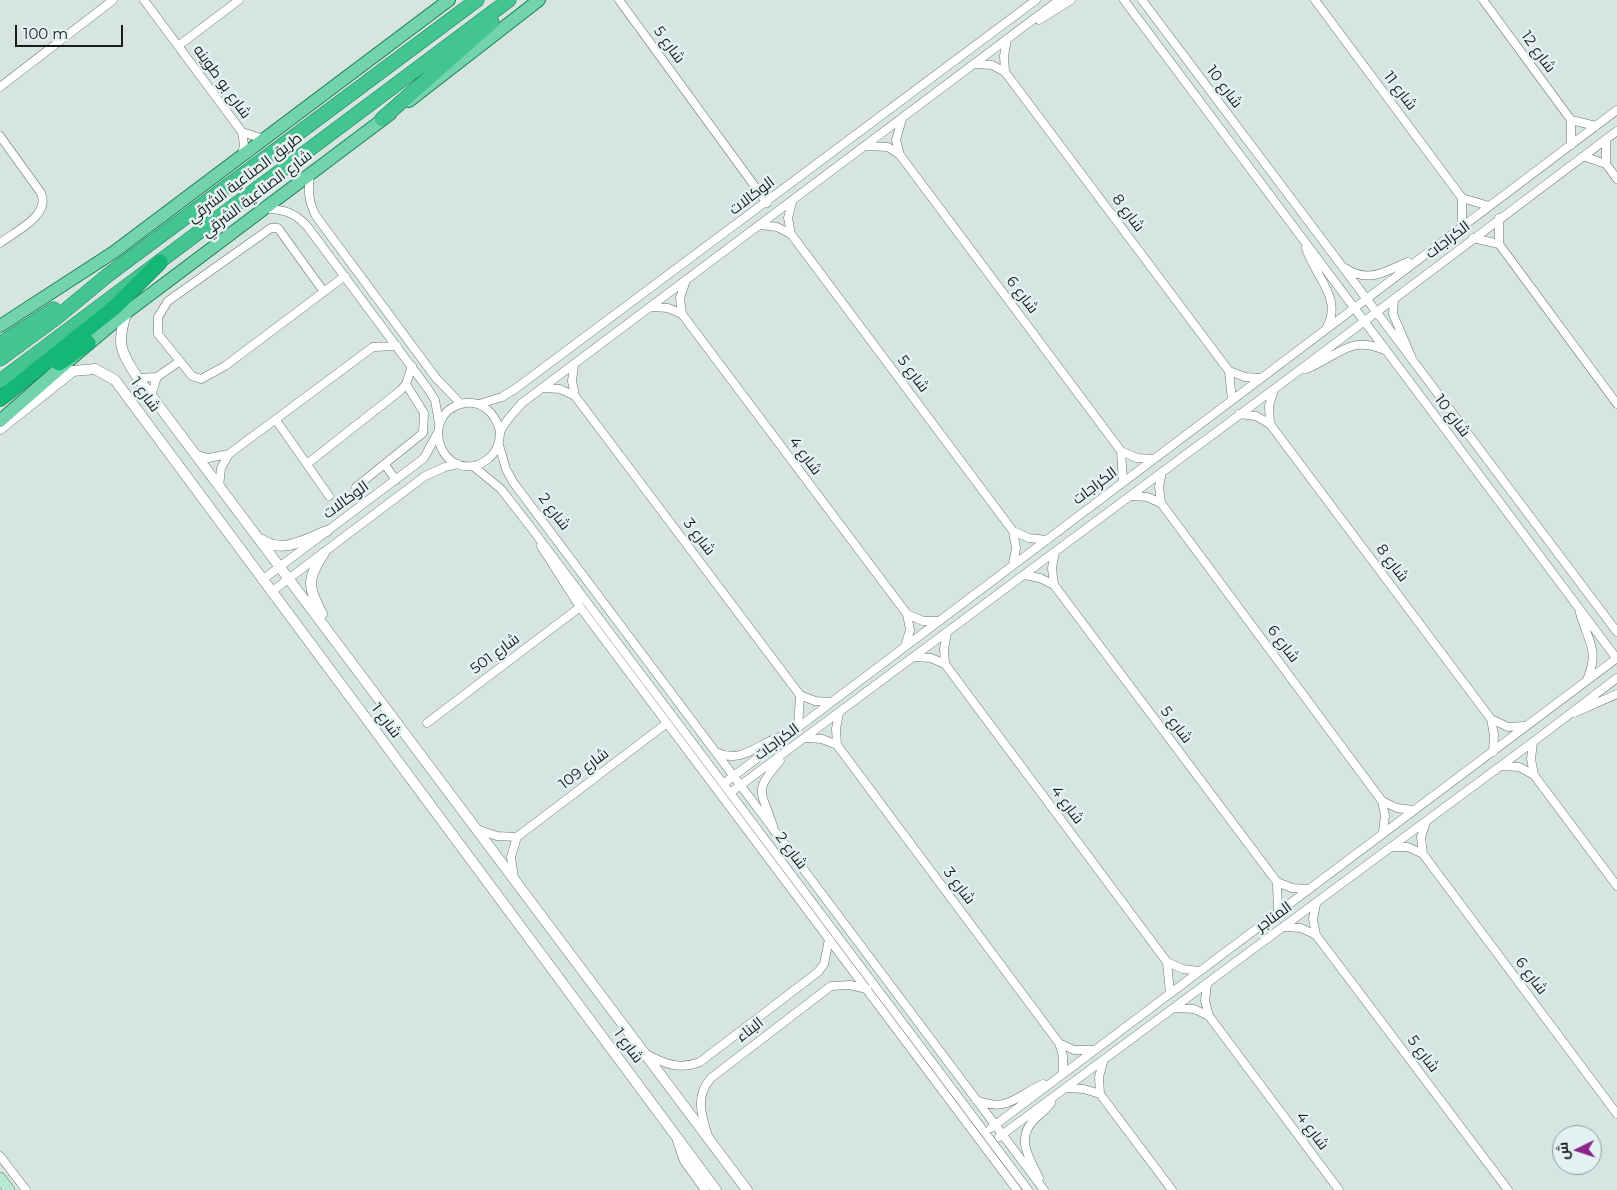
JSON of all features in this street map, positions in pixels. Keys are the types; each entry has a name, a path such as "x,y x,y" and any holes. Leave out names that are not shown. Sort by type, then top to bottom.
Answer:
{"highway":[{"path":"445,24 470,0"},
{"name":"طريق الصناعية الشرقي","path":"0,359 56,318 108,275 477,0"},
{"path":"382,119 488,26 511,0"},
{"name":"طريق الصناعية الشرقي","path":"0,381 511,0"},
{"path":"0,399 115,307 160,262"},
{"path":"0,344 6,336 108,275"},
{"path":"0,408 88,343"}],"main road":[{"path":"0,326 98,264 449,0"},
{"name":"شارع الصناعية الشرقي","path":"0,421 59,371 88,343 127,312 382,119 424,91 539,0"},
{"path":"0,1178 9,1190"}],"street":[{"path":"0,87 113,0"},
{"name":"شارع بو طوينه","path":"144,0 242,132 244,145 241,158"},
{"path":"178,46 239,0"},
{"name":"شارع 5","path":"620,0 766,203"},
{"name":"الوكالات","path":"479,404 502,397 515,389 1036,0"},
{"name":"الوكالات","path":"500,432 522,403 685,283 1059,0"},
{"name":"الوكالات","path":"1025,26 1046,16 1071,0"},
{"path":"1117,0 1133,13"},
{"name":"شارع 10","path":"1124,0 1617,658"},
{"name":"شارع 10","path":"1142,0 1617,632"},
{"name":"شارع 10","path":"1146,0 1157,20"},
{"name":"شارع 11","path":"1315,0 1462,198"},
{"name":"شارع 12","path":"1483,0 1571,120"},
{"path":"974,64 992,66 1005,72 1004,56 1007,39"},
{"name":"شارع 8","path":"1005,72 1230,371"},
{"name":"الكراجات","path":"723,784 1617,110"},
{"path":"900,155 896,140 899,125 903,118"},
{"path":"1571,145 1571,120 1596,126"},
{"name":"الكراجات","path":"730,793 1131,496 1617,131"},
{"name":"شارع بو طوينه","path":"242,132 265,139"},
{"path":"0,136 41,193 44,203 39,213 0,243"},
{"path":"1606,139 1606,164"},
{"path":"864,146 888,147 900,155"},
{"name":"شارع 6","path":"900,155 1121,451"},
{"path":"1583,156 1606,164 1617,179"},
{"path":"310,174 309,204 316,216 436,378 462,404"},
{"path":"1462,227 1462,198 1489,206"},
{"path":"791,234 788,218 792,202"},
{"path":"265,209 285,210 300,218 412,366 435,400 439,424 437,434 443,452 458,464 473,466 488,459 498,445 500,432 494,415 479,404 462,404 448,411 439,424"},
{"path":"1499,218 1499,244 1617,404"},
{"path":"761,225 777,227 791,234"},
{"path":"324,292 278,228 271,228 168,301 161,309 156,324 158,334 194,378 203,378 225,366 324,292 345,276"},
{"name":"شارع 5","path":"791,234 1013,530"},
{"path":"1473,238 1499,244"},
{"name":"شارع 10","path":"1304,241 1313,267 1330,295 1332,312 1325,330"},
{"name":"الكراجات","path":"1340,265 1358,275 1373,277 1418,259"},
{"path":"682,314 680,298 685,283"},
{"name":"شارع 10","path":"1394,299 1393,314 1403,332 1413,363"},
{"path":"653,307 668,308 682,314"},
{"name":"شارع 1","path":"127,312 120,334 120,344 125,360 747,1190"},
{"name":"شارع 4","path":"682,314 906,614"},
{"name":"الكراجات","path":"1297,372 1314,366 1353,345 1366,344 1386,351"},
{"path":"194,454 215,458 229,454 373,347 397,346"},
{"path":"157,377 180,362"},
{"path":"574,365 572,381 576,396"},
{"path":"307,464 406,384 412,366"},
{"name":"شارع 1","path":"0,429 73,372 95,369 109,375 120,386 716,1190"},
{"path":"1232,400 1230,371 1245,377 1261,378"},
{"name":"شارع 1","path":"138,378 157,377 151,396"},
{"path":"356,487 420,438 425,426 424,413 406,384"},
{"path":"543,388 560,389 576,396"},
{"path":"1270,424 1269,406 1275,388"},
{"name":"شارع 3","path":"576,396 800,695"},
{"path":"1239,414 1256,416 1270,424"},
{"path":"276,420 329,496"},
{"name":"شارع 8","path":"1270,424 1491,719"},
{"name":"الوكالات","path":"262,580 424,458 437,434"},
{"name":"شارع 2","path":"498,445 506,469 513,482 1043,1190"},
{"path":"1123,482 1121,451 1137,458 1154,459"},
{"path":"219,487 221,468 229,454"},
{"name":"الوكالات","path":"271,592 425,476 445,467 458,464"},
{"path":"386,465 396,480"},
{"name":"شارع 2","path":"473,466 496,484 532,529 994,1141 1028,1190"},
{"path":"1161,503 1159,487 1162,472"},
{"path":"1131,496 1147,497 1161,503"},
{"name":"شارع 6","path":"1161,503 1382,801"},
{"name":"شارع 2","path":"532,529 544,553 580,607 1016,1190"},
{"path":"1013,530 1029,538 1047,540"},
{"path":"1013,530 1016,548 1013,565"},
{"path":"255,534 267,543 279,546 327,531"},
{"path":"1054,585 1052,568 1055,552"},
{"path":"324,553 312,574 310,586 314,598 339,645"},
{"path":"1024,575 1040,578 1054,585"},
{"name":"شارع 5","path":"1054,585 1277,882"},
{"name":"شارع 501","path":"427,723 580,607"},
{"name":"شارع 10","path":"1578,607 1594,652 1592,668 1587,682"},
{"path":"906,614 923,621 938,621"},
{"path":"905,646 910,630 906,614"},
{"path":"1607,620 1617,624"},
{"path":"914,657 931,658 945,664 946,633"},
{"name":"المناجر","path":"986,1132 1054,1079 1617,658"},
{"name":"شارع 4","path":"945,664 1167,962"},
{"name":"المناجر","path":"994,1141 1316,904 1617,678"},
{"name":"المناجر","path":"1570,714 1586,710 1617,694"},
{"path":"798,727 800,695 815,701 831,702"},
{"path":"806,738 822,739 837,745 836,729 839,713"},
{"path":"1491,719 1508,727 1526,726"},
{"path":"1491,719 1494,735 1493,752"},
{"name":"شارع 109","path":"517,837 667,723"},
{"name":"الكراجات","path":"715,751 726,756 739,756 788,734"},
{"path":"1533,742 1531,759 1534,775"},
{"name":"شارع 3","path":"837,745 1059,1043 1063,1056 1063,1073"},
{"name":"شارع 2","path":"775,832 762,798 762,784 769,772 788,751"},
{"path":"1501,766 1520,767 1534,775 1617,886"},
{"path":"1382,801 1397,808 1413,810"},
{"path":"1382,801 1385,816 1383,832"},
{"path":"1423,854 1421,837 1426,821"},
{"path":"479,830 497,836 517,837 511,857 514,878"},
{"path":"1391,847 1408,847 1423,854"},
{"name":"شارع 6","path":"1423,854 1617,1114"},
{"path":"1278,913 1277,882 1292,888 1308,890"},
{"path":"1316,904 1313,919 1316,935"},
{"path":"1284,927 1301,928 1316,935"},
{"name":"شارع 5","path":"1316,935 1508,1190"},
{"name":"البناء","path":"645,1053 671,1065 688,1066 700,1062 818,972 824,964 829,939"},
{"path":"1170,993 1167,962 1183,969 1199,971"},
{"path":"1207,984 1205,1001 1209,1016"},
{"name":"البناء","path":"710,1140 700,1105 701,1094 710,1078 831,986 850,985 867,989"},
{"path":"1174,1008 1194,1009 1209,1016"},
{"name":"شارع 4","path":"1209,1016 1339,1190"},
{"path":"1059,1043 1074,1050 1093,1050"},
{"path":"1103,1060 1098,1077 1100,1094 1172,1190"},
{"name":"المناجر","path":"976,1100 992,1106 1006,1105 1054,1079"},
{"path":"1067,1088 1084,1089 1100,1094"},
{"name":"شارع 2","path":"1043,1190 1026,1151 1024,1138 1028,1127 1057,1096"},
{"path":"675,1135 684,1161 705,1190"},
{"path":"0,1156 26,1190"}]}
